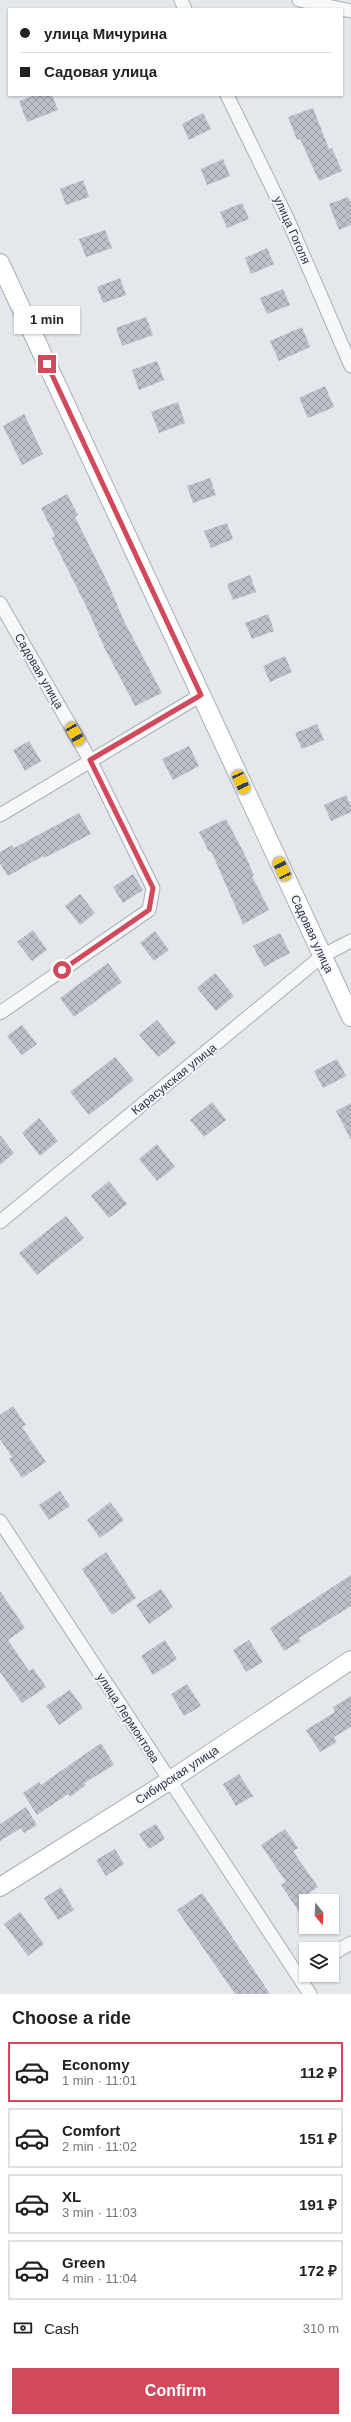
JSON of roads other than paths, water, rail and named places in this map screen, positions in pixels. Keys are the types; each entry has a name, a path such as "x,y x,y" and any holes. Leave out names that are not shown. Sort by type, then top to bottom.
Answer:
{"street":[{"path":"299,0 337,8"},
{"name":"улица Гоголя","path":"227,96 288,220 351,366"},
{"name":"Садовая улица","path":"0,263 351,1017"},
{"name":"Садовая улица","path":"0,603 90,760 153,888 149,910 0,1013"},
{"path":"0,815 201,695"},
{"name":"Карасукская улица","path":"0,1222 322,956 351,941"},
{"name":"улица Лермонтова","path":"0,1521 169,1781 299,1969"},
{"name":"Сибирская улица","path":"0,1887 169,1781 351,1660"},
{"path":"339,1950 351,1943"},
{"name":"улица Лермонтова","path":"305,1982 310,1994"}]}
